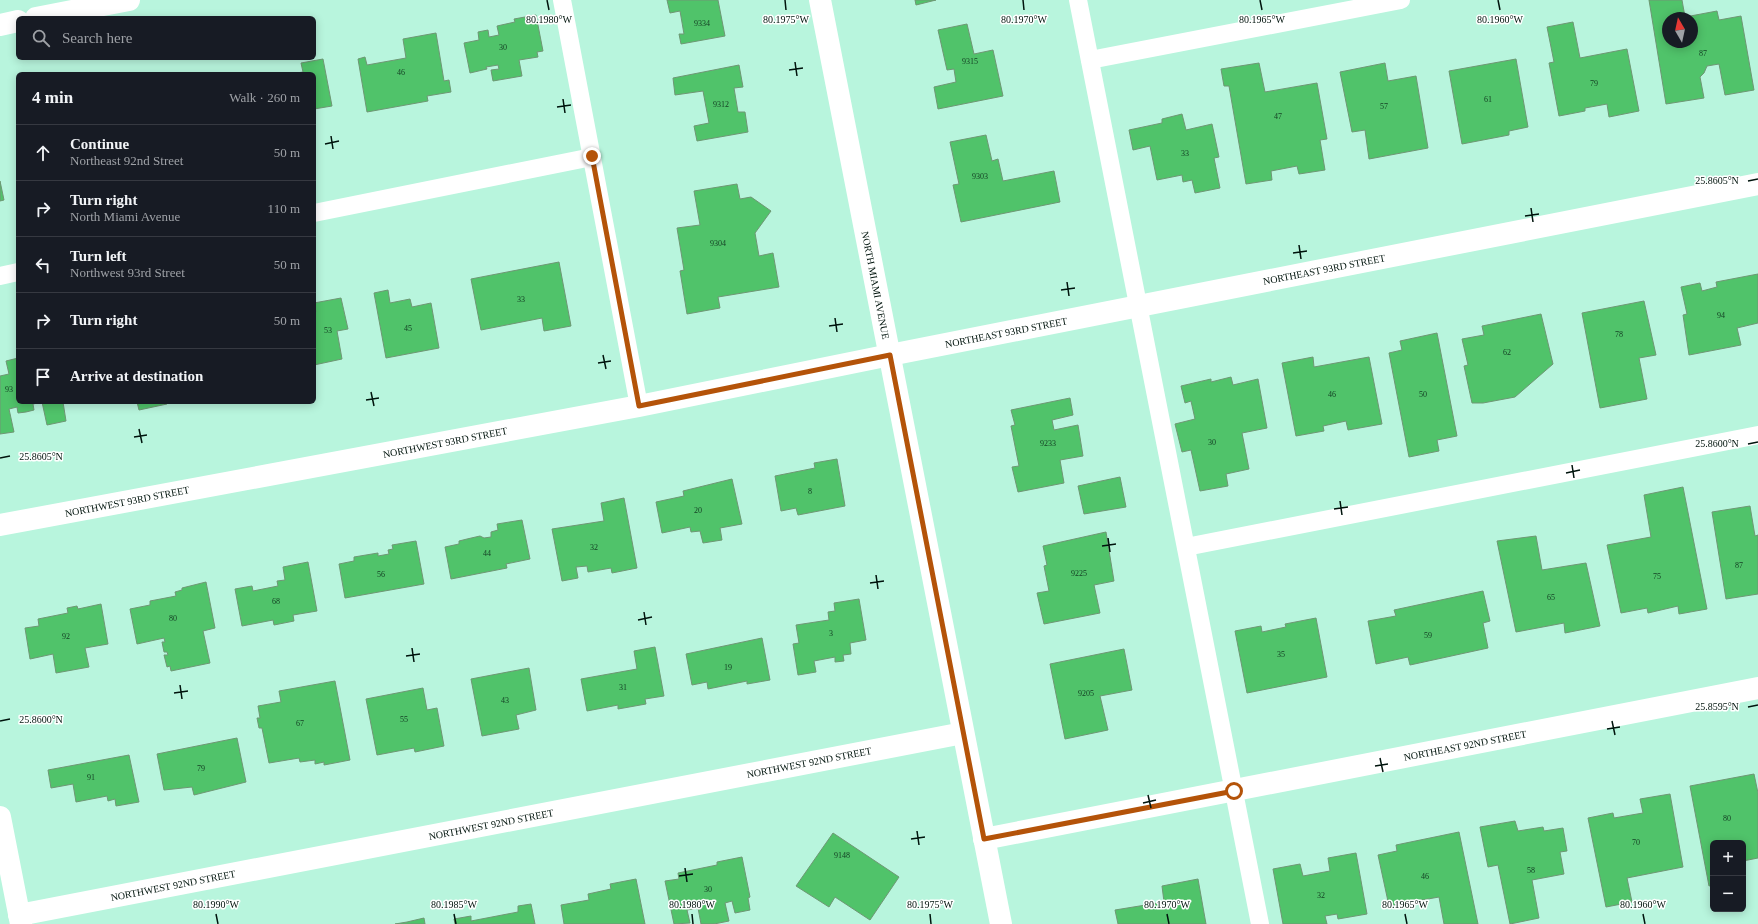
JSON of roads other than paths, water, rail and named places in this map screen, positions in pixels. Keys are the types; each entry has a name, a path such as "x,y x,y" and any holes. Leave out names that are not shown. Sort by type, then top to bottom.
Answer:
{"street":[{"path":"46,16 130,0"},
{"name":"NORTH MIAMI AVENUE","path":"820,0 1001,924"},
{"path":"0,25 16,21"},
{"name":"NORTHEAST 93RD STREET","path":"890,355 1758,184"},
{"name":"NORTHWEST 93RD STREET","path":"0,525 639,406 890,355"},
{"name":"NORTHEAST 92ND STREET","path":"984,839 1758,688"},
{"name":"NORTHWEST 92ND STREET","path":"20,920 963,733"},
{"path":"0,817 20,920"}],"lane":[{"path":"562,0 639,406"},
{"path":"1078,0 1260,924"},
{"path":"1090,60 1402,0"},
{"path":"316,213 592,156"},
{"path":"0,276 16,272"},
{"path":"1186,546 1758,435"}]}
